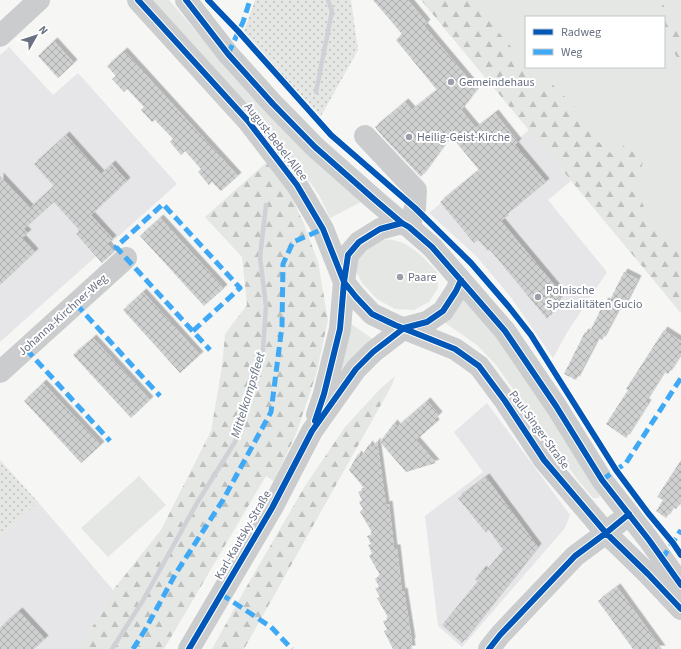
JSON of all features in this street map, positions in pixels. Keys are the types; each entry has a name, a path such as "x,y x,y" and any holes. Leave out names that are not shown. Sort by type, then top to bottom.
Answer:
{"street":[{"path":"0,36 39,0"},
{"name":"August-Bebel-Allee","path":"138,0 248,121 297,185 323,229 344,282 372,314"},
{"name":"August-Bebel-Allee","path":"186,0 228,54 273,104 315,147 432,247"},
{"path":"365,136 416,190 415,208 406,225"},
{"name":"Karl-Kautsky-Straße","path":"312,431 324,394 340,329 348,255 359,242 380,229 406,225"},
{"name":"Paul-Singer-Straße","path":"432,247 505,330 556,406 602,480 649,540 681,585"},
{"name":"Johanna-Kirchner-Weg","path":"0,372 126,258"},
{"name":"Karl-Kautsky-Straße","path":"189,649 272,508 312,431 356,369 374,352 404,328 427,322 443,311 461,280"},
{"name":"Paul-Singer-Straße","path":"372,314 455,350 479,366 505,401 544,460 606,533 681,609"},
{"path":"489,649 500,635 575,556 606,533 628,514"}],"shaded area":[{"path":"9,47 53,95 78,73 177,184 0,342 0,55"},
{"path":"529,130 571,181 548,200 607,272 568,331 553,358 510,296 477,257 429,213"},
{"path":"487,403 570,515 565,528 462,647 438,626 425,516 483,472 454,432"},
{"path":"38,502 113,590 80,649 0,649 0,537"}],"green space":[{"path":"148,0 169,0 223,63 365,200 330,218 319,195 305,175 269,133"},
{"path":"255,0 351,0 358,50 321,116 263,55 244,31"},
{"path":"421,0 681,0 681,313"},
{"path":"421,0 471,0 513,49 521,70 552,84 577,109 590,134 614,156 628,141 643,160 637,189 649,220 681,246 681,313"},
{"path":"655,0 659,0 681,27 681,65 669,42 665,30 665,16 662,16"},
{"path":"267,162 289,191 304,224 318,262 328,320 316,375 296,434 274,481 266,476 164,649 80,649 113,590 161,530 211,431 222,367 225,334 247,305 242,257 205,217"},
{"path":"377,240 393,240 406,244 417,252 437,272 438,288 429,302 414,310 395,309 377,299 362,283 355,269 356,255"},
{"path":"461,293 489,320 601,495 598,498 593,498 577,479 496,365 477,345 441,320"},
{"path":"347,321 377,342 332,394"},
{"path":"395,376 392,385 244,649 212,649 305,486 345,427 380,389"},
{"path":"0,460 38,502 0,537"},
{"path":"139,476 166,505 108,557 81,528"}],"building":[{"path":"373,0 408,0 427,23 424,26 477,89 461,110 476,128 495,113 518,142 515,145 546,182 501,221 562,294 547,319 490,250 488,251 478,240 474,243 440,202 479,170 451,136 421,177 375,127 405,102 412,110 437,90 396,40 402,34"},
{"path":"54,41 74,63 58,78 38,56"},
{"path":"124,51 238,176 221,191 212,182 209,185 198,172 201,169 185,151 181,155 170,142 173,139 155,120 152,122 141,110 144,107 127,89 124,92 112,79 116,76 107,66"},
{"path":"66,135 101,174 112,164 127,181 91,215 113,239 107,244 114,252 102,263 76,234 79,230 54,202 24,229 28,233 22,238 35,252 0,285 0,176 30,208 54,186 34,164"},
{"path":"160,218 224,288 204,306 140,236"},
{"path":"624,272 638,279 622,310 609,302"},
{"path":"143,292 200,355 180,373 123,310"},
{"path":"605,301 619,308 602,340 598,338 576,380 564,374 585,332 595,337 589,333"},
{"path":"664,330 681,341 681,354 668,374 664,372 645,402 648,403 626,438 606,424 628,390 626,389"},
{"path":"93,338 150,400 131,418 73,355"},
{"path":"43,383 101,445 81,463 24,401"},
{"path":"427,401 439,415 434,420 436,423 416,440 436,463 406,472 380,442 394,423 397,427"},
{"path":"377,441 386,505 389,504 394,548 397,548 402,592 404,591 412,649 393,649 384,631 387,630 383,621 389,619 377,598 380,597 375,588 379,587 375,579 380,575 369,556 372,553 368,545 371,544 367,536 373,534 360,512 363,509 359,502 362,500 358,492 365,489 349,470 358,454 361,458 369,444 372,448"},
{"path":"681,460 681,501 676,509 673,507 666,518 656,511 663,500 657,497"},
{"path":"486,477 538,547 462,643 442,625 478,581 475,579 483,569 485,572 503,550 489,530 486,533 458,498"},
{"path":"617,587 662,649 633,649 598,601"},
{"path":"19,611 45,639 34,649 0,649 0,628"}],"waterway":[{"name":"Mittelkampsfleet","path":"316,92 332,11 328,0"},
{"name":"Mittelkampsfleet","path":"112,649 142,602 197,503 235,442 263,350 266,306 260,257 266,205"}],"marked path":[{"path":"228,54 243,22 250,0"},
{"path":"193,331 240,288 163,204 116,247 210,350"},
{"path":"133,649 176,573 223,500 271,412 282,326 283,264 293,242 323,229"},
{"path":"76,304 160,396"},
{"path":"26,349 110,441"},
{"path":"602,480 626,463 681,378"},
{"path":"662,559 681,530"},
{"path":"221,594 271,627 292,649"}],"cycle path":[{"path":"138,0 248,121 297,185 323,229 344,282 356,297 372,314 455,349 479,366 505,401 544,460 606,533 681,609"},
{"path":"186,0 228,54 273,104 315,147 375,200 432,247 505,331 556,406 602,480 649,540 681,585"},
{"path":"208,0 238,31 331,135 415,208 471,263 509,307 531,335 616,470 681,555"},
{"path":"315,421 324,394 340,329 348,255 359,242 380,229 402,223"},
{"path":"189,649 272,508 312,431 356,369 373,352 404,328 427,322 443,311 461,280"},
{"path":"489,649 500,635 575,556 629,514"}],"place":[{"name":"Gemeindehaus","path":"451,82"},
{"name":"Heilig-Geist-Kirche","path":"409,137"},
{"name":"Paare","path":"400,277"},
{"name":"Polnische Spezialitäten Gucio","path":"538,297"}]}
